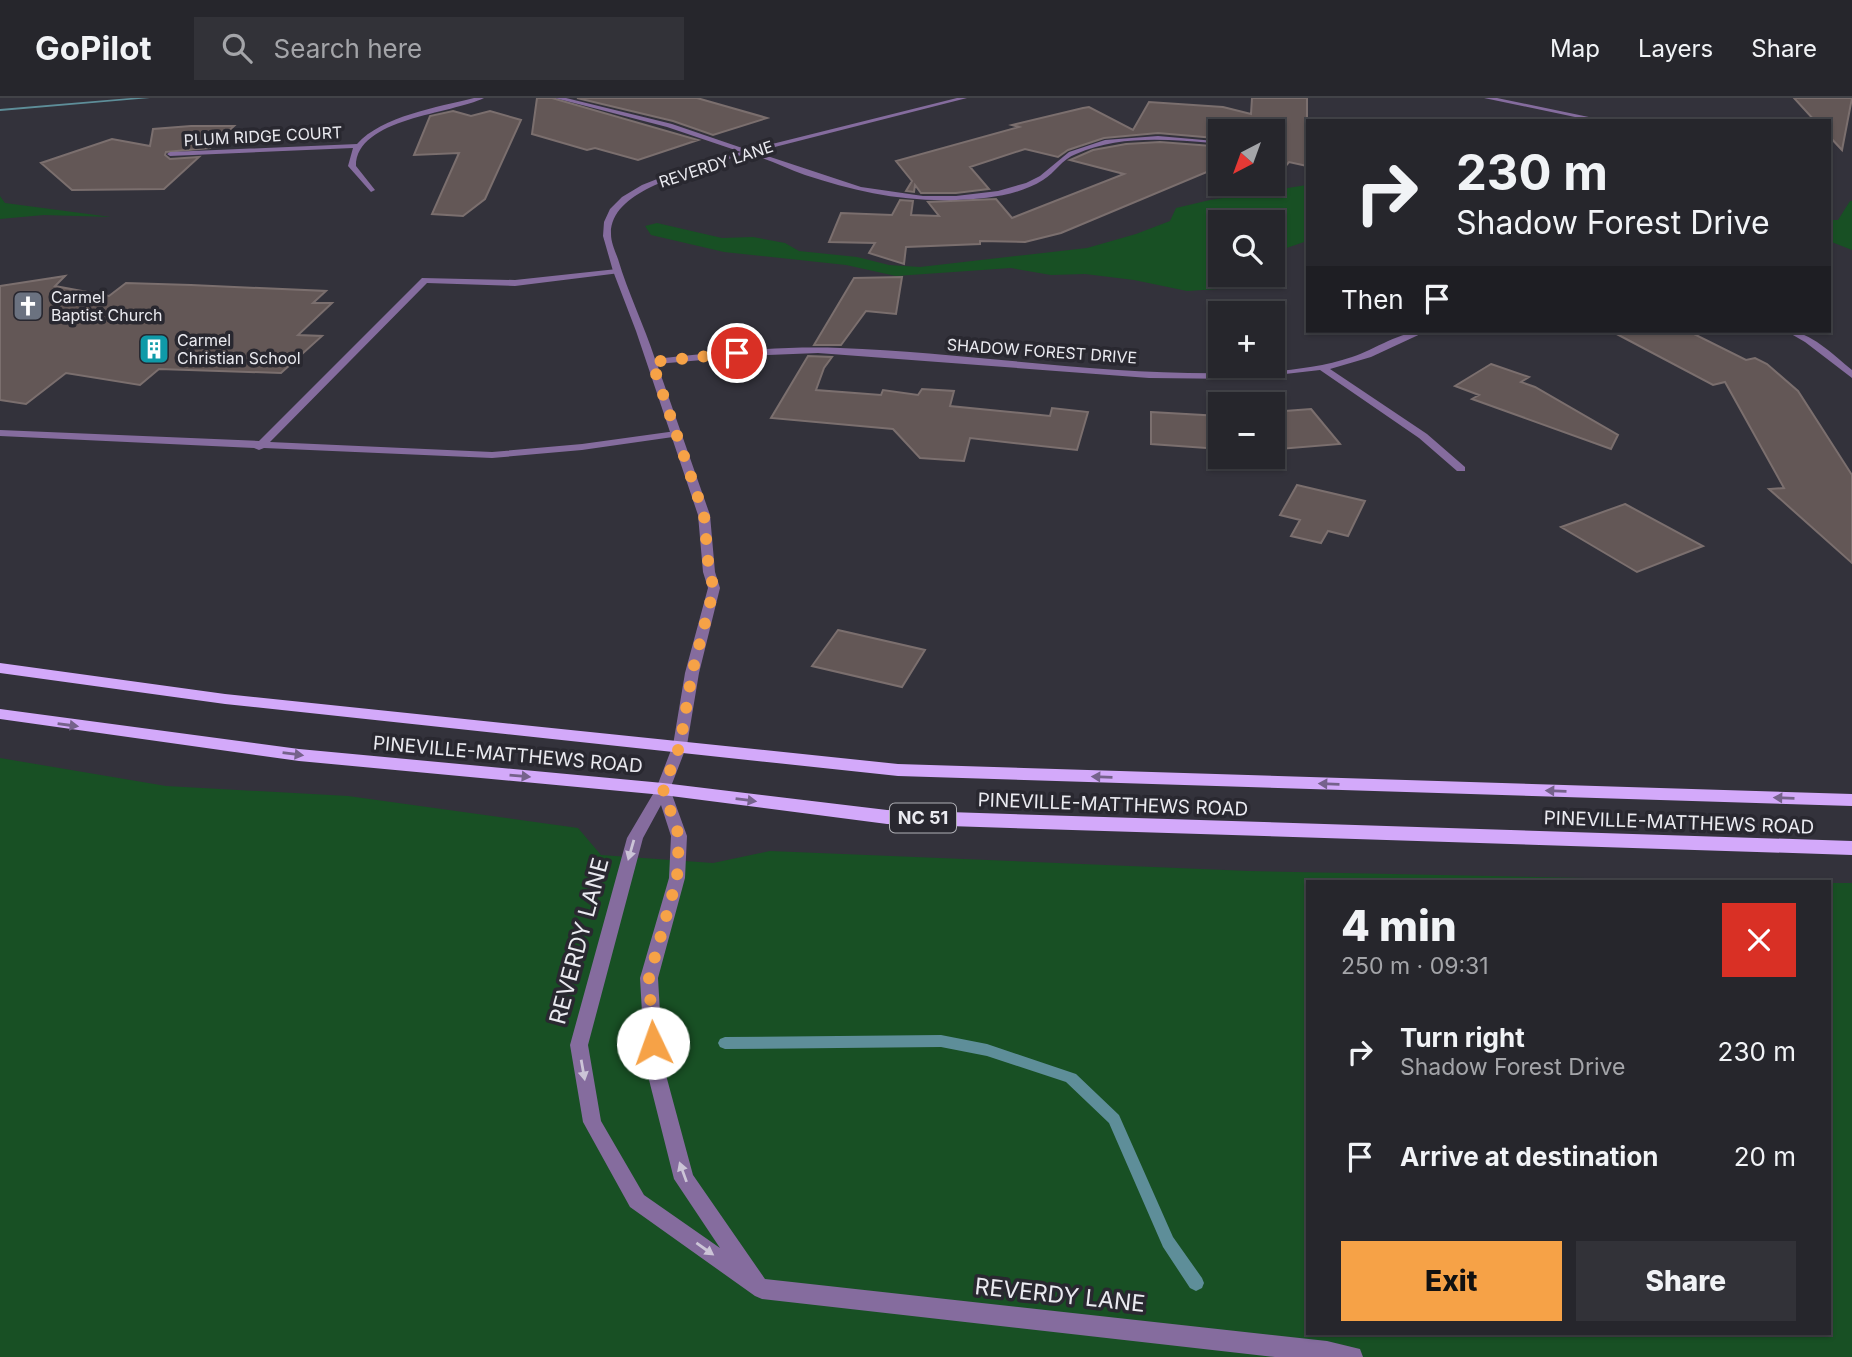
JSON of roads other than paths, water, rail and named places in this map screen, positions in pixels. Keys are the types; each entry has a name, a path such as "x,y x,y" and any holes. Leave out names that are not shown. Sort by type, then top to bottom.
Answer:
{"main road":[{"name":"PINEVILLE-MATTHEWS ROAD","path":"0,668 238,700 680,745 898,771 1852,800"},
{"name":"PINEVILLE-MATTHEWS ROAD","path":"0,715 299,755 663,789 887,817 1852,848"}],"street":[{"path":"371,190 352,166 352,156 358,146 374,134 408,119 481,98"},
{"path":"558,98 670,126 855,190 898,197 939,199 982,196 1015,189 1039,180 1067,155 1117,140 1166,138 1208,141"},
{"name":"REVERDY LANE","path":"964,98 747,152 675,175 625,199 613,211 608,222 607,236 617,271 652,362 704,515 709,572 714,588 692,673 680,745 663,789 635,838 579,1045 592,1122 637,1202 762,1289 1287,1347 1352,1357"},
{"path":"1487,98 1595,119"},
{"name":"PLUM RIDGE COURT","path":"170,154 358,146"},
{"path":"259,447 425,280 515,283 617,271"},
{"name":"SHADOW FOREST DRIVE","path":"652,362 775,350 843,351 1103,373 1220,378 1283,374 1321,367 1370,354 1417,333"},
{"path":"1794,333 1808,340 1852,375"},
{"path":"1321,367 1423,436 1461,470"},
{"path":"0,433 259,447 492,455 582,447 677,433"},
{"path":"663,789 679,836 677,878 649,978 654,1064 684,1179 762,1289"}],"waterway":[{"path":"0,110 148,98"},
{"path":"725,1043 941,1041 987,1050 1071,1078 1114,1119 1168,1242 1196,1283"}],"place":[{"name":"Carmel Baptist Church","path":"28,306"},
{"name":"Carmel Christian School","path":"154,349"}]}
